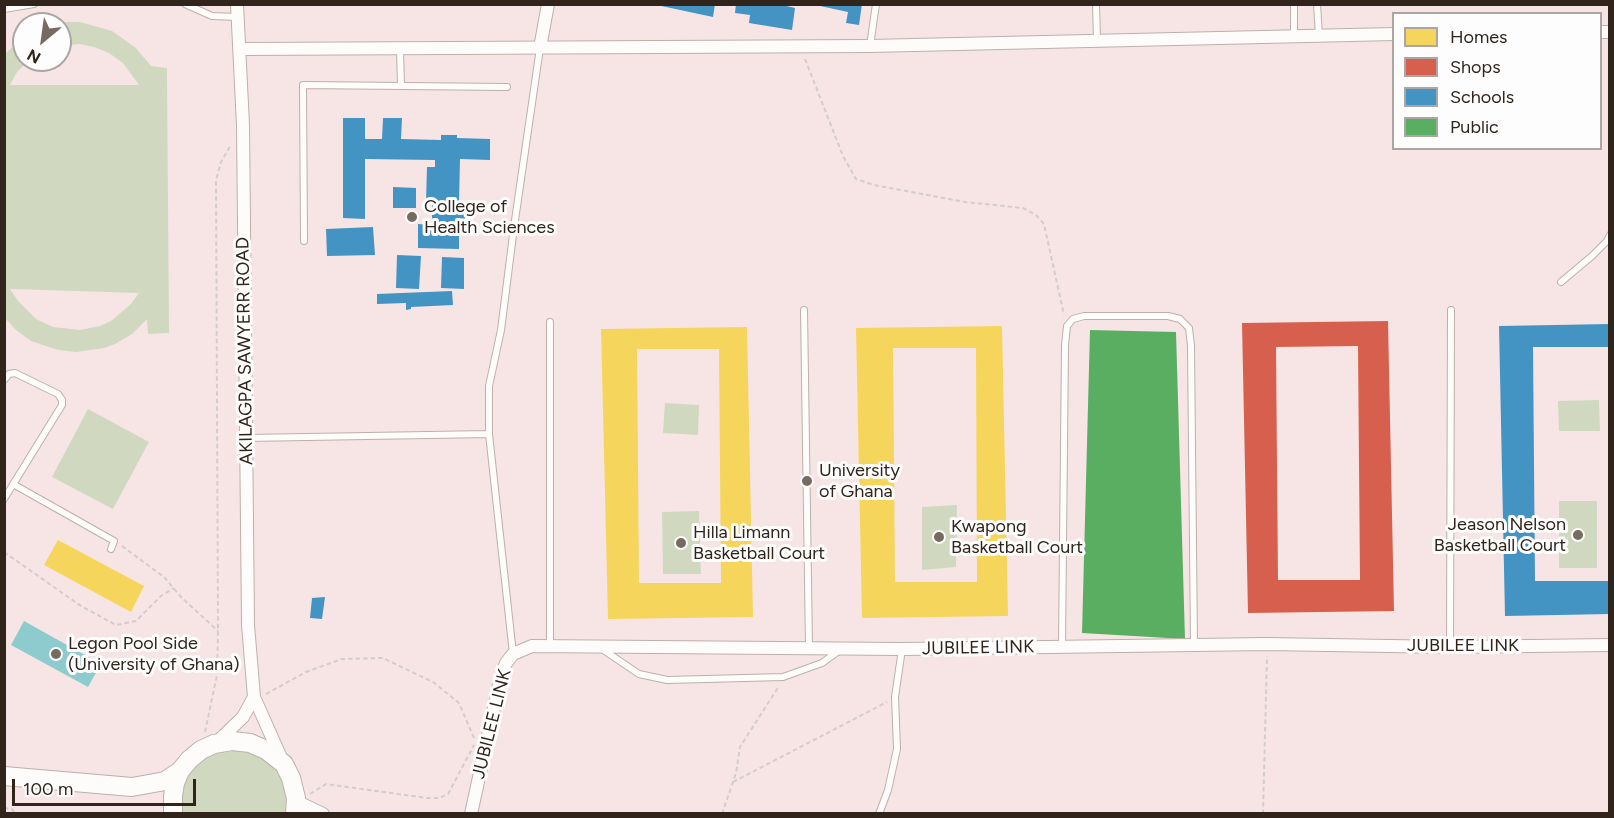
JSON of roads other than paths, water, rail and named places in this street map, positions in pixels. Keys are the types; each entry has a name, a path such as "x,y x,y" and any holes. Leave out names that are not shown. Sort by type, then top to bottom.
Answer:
{"street":[{"path":"540,48 548,4"},
{"name":"AKILAGPA SAWYERR ROAD","path":"237,11 243,125 248,625 254,697 284,764"},
{"path":"240,49 870,46 1392,34"},
{"name":"JUBILEE LINK","path":"471,813 500,680 506,663 513,654 532,646 902,649 1267,644 1450,647 1610,645"},
{"path":"173,812 175,783 180,771 189,760 243,717 254,697"},
{"path":"208,747 232,741 249,743 266,750 284,764 291,778 296,806 302,804 323,813"},
{"path":"4,776 132,787 165,781 180,771"},
{"path":"132,787 158,797 173,812"}],"lane":[{"path":"4,9 34,4"},
{"path":"185,4 212,16 237,11"},
{"path":"870,46 876,4"},
{"path":"1096,4 1097,40"},
{"path":"1294,4 1294,37"},
{"path":"1317,4 1319,37"},
{"path":"513,654 489,434 489,386 501,330 540,48"},
{"path":"400,49 400,86"},
{"path":"304,241 303,85 507,87"},
{"path":"1561,282 1592,256 1610,235"},
{"path":"804,310 809,649"},
{"path":"1450,647 1451,310"},
{"path":"1062,646 1067,326 1073,318 1084,316 1167,316 1180,319 1189,328 1191,346 1194,646"},
{"path":"550,322 550,646"},
{"path":"4,380 9,374 15,373 58,394 62,400 62,405 4,499"},
{"path":"246,438 489,434"},
{"path":"13,484 114,541 111,549"},
{"path":"599,647 627,667 651,678 667,680 783,677 822,663 843,648"},
{"path":"879,813 888,790 897,749 895,697 902,649"}],"water":[{"name":"Legon Pool Side (University of Ghana)","path":"24,621 101,664 88,687 11,645"}],"place":[{"name":"College of Health Sciences","path":"412,217"},
{"name":"University of Ghana","path":"807,481"},
{"name":"Jeason Nelson Basketball Court","path":"1578,535"},
{"name":"Kwapong Basketball Court","path":"939,537"},
{"name":"Hilla Limann Basketball Court","path":"681,543"},
{"name":"Legon Pool Side (University of Ghana)","path":"56,654"}]}
